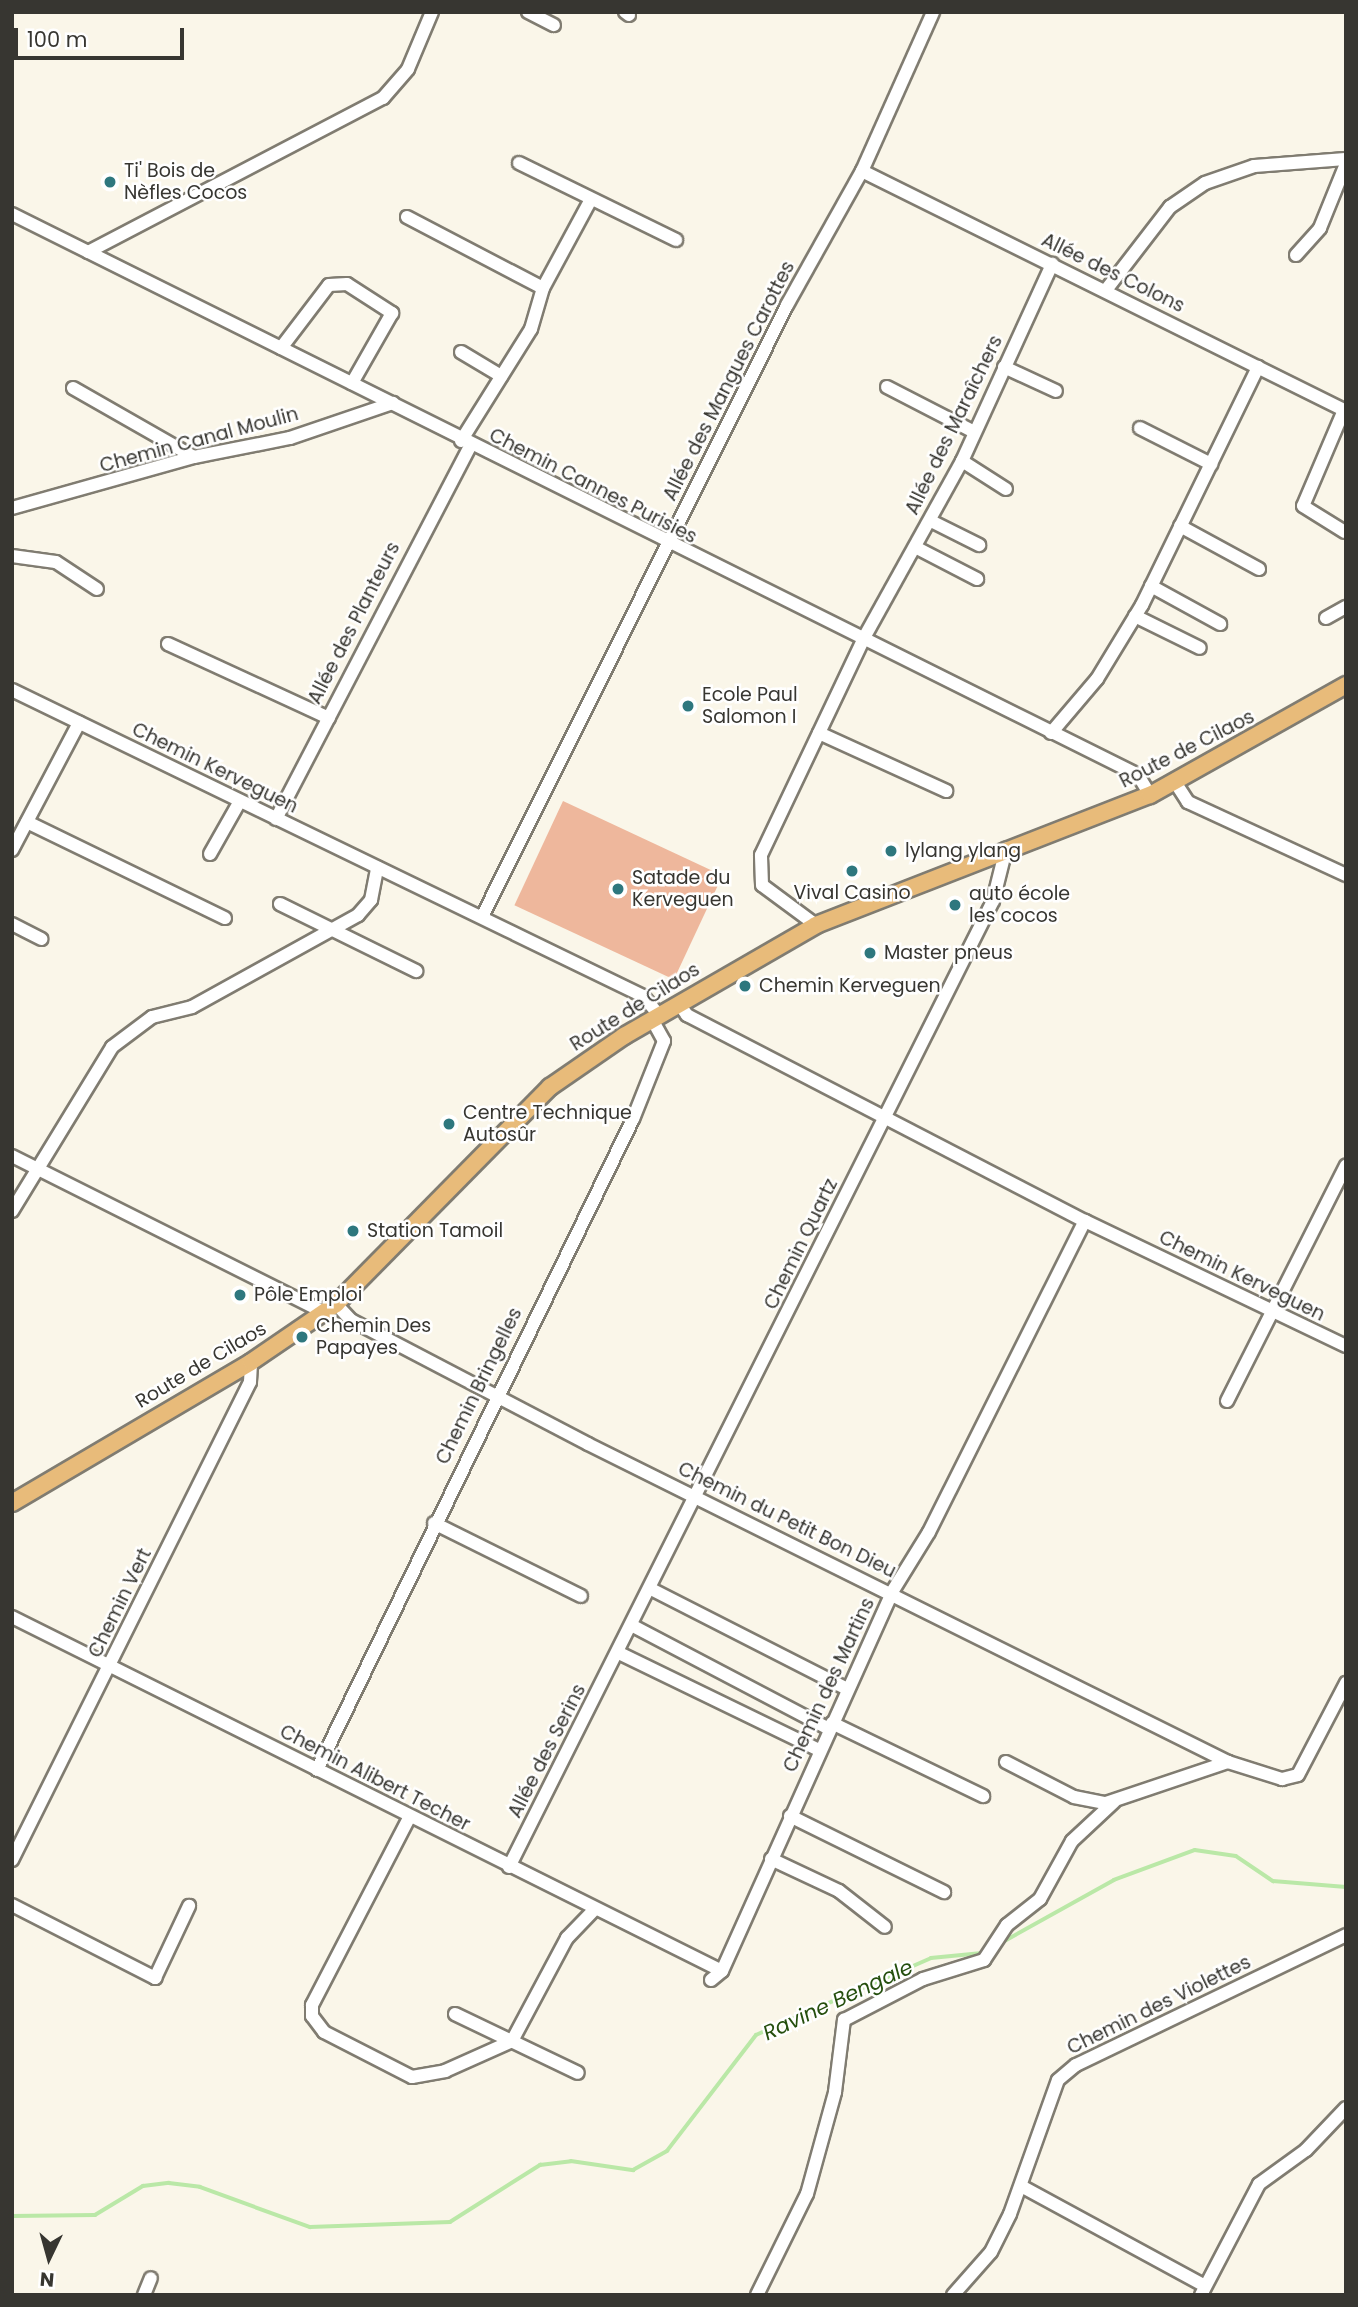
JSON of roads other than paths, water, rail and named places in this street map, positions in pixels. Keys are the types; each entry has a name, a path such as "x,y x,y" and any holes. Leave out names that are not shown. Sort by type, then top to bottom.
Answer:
{"main road":[{"name":"Route de Cilaos","path":"12,1501 251,1362 330,1308 550,1087 656,1017 816,925 1150,795 1346,685"}],"street":[{"path":"88,252 339,127 383,98 408,69 432,12"},
{"path":"528,12 554,25"},
{"name":"Allée des Mangues Carottes","path":"482,917 666,545 862,171 933,12"},
{"path":"1106,290 1170,208 1205,183 1254,166 1346,162 1320,228 1297,255"},
{"path":"519,163 590,201 676,240"},
{"name":"Allée des Colons","path":"862,171 1345,411"},
{"name":"Allée des Planteurs","path":"276,819 465,443 501,376 531,330 543,288 590,201"},
{"name":"Chemin Cannes Purisies","path":"12,214 393,403 465,443 666,545 865,636 1138,775 1150,795"},
{"path":"407,216 543,288"},
{"name":"Allée des Maraîchers","path":"816,925 762,885 758,870 865,636 962,461 1052,264"},
{"path":"281,348 329,285 347,284 392,313 352,383"},
{"path":"461,352 501,376"},
{"path":"1004,367 1056,391"},
{"path":"1051,733 1097,679 1135,616 1258,367"},
{"path":"887,387 974,432"},
{"path":"73,388 194,457"},
{"name":"Chemin Canal Moulin","path":"12,508 194,457 290,438 393,403"},
{"path":"1345,411 1303,506 1345,532"},
{"path":"1140,428 1211,464"},
{"path":"962,461 1006,489"},
{"path":"931,521 979,545"},
{"path":"1180,526 1259,569"},
{"path":"915,547 977,579"},
{"path":"12,556 56,562 97,589"},
{"path":"1151,586 1220,624"},
{"path":"1326,618 1346,607"},
{"path":"1135,616 1200,648"},
{"path":"168,644 329,718"},
{"name":"Chemin Kerveguen","path":"12,690 376,869 482,917 643,996 656,1017"},
{"path":"12,850 79,723"},
{"path":"819,733 946,791"},
{"path":"1175,782 1188,802 1346,875"},
{"path":"210,854 240,801"},
{"path":"27,822 225,918"},
{"name":"Chemin Quartz","path":"620,1653 993,901 1006,849"},
{"path":"12,1211 112,1047 131,1030 192,1007 368,906 376,869"},
{"path":"280,904 416,971"},
{"path":"12,924 41,939"},
{"name":"Chemin Kerveguen","path":"679,1004 687,1015 1085,1221 1272,1314 1346,1346"},
{"name":"Chemin Bringelles","path":"317,1770 496,1393 633,1119 664,1041 656,1017"},
{"name":"Chemin du Petit Bon Dieu","path":"12,1156 330,1308 698,1497 1228,1762 1282,1779 1298,1775 1346,1683"},
{"path":"1227,1401 1346,1165"},
{"name":"Chemin des Martins","path":"711,1980 722,1971 892,1592 929,1532 1085,1221"},
{"name":"Chemin Vert","path":"12,1860 250,1382 251,1362"},
{"path":"434,1523 581,1596"},
{"path":"651,1590 847,1689"},
{"name":"Chemin Alibert Techer","path":"12,1617 409,1818 722,1971"},
{"path":"633,1626 830,1726 983,1796"},
{"path":"620,1653 819,1750"},
{"name":"Allée des Serins","path":"509,1867 620,1653"},
{"path":"1006,1762 1074,1797 1114,1802"},
{"path":"757,2295 810,2183 835,2092 844,2020 923,1979 984,1959 996,1941 1040,1899 1072,1841 1114,1802 1228,1762"},
{"path":"790,1816 944,1892"},
{"path":"409,1818 312,2005 315,2024 412,2077 445,2071 512,2041 567,1938 594,1910"},
{"path":"771,1859 839,1891 884,1927"},
{"path":"12,1905 155,1978 189,1906"},
{"name":"Chemin des Violettes","path":"953,2295 991,2252 1021,2186 1058,2080 1076,2065 1346,1935"},
{"path":"455,2014 578,2073"},
{"path":"1021,2186 1203,2290 1259,2183 1306,2150 1346,2108"},
{"path":"144,2295 151,2278"}],"waterway":[{"name":"Ravine Bengale","path":"1001,1943 1114,1880 1195,1850 1236,1856 1273,1881 1346,1887"},
{"name":"Ravine Bengale","path":"12,2216 95,2215 143,2186 169,2183 200,2187 310,2227 450,2222 540,2165 571,2161 633,2170 667,2151 756,2035 931,1958 982,1953"}],"place":[{"name":"Ti' Bois de Nèfles Cocos","path":"110,182"},
{"name":"Ecole Paul Salomon I","path":"688,706"},
{"name":"lylang ylang","path":"891,851"},
{"name":"Vival Casino","path":"852,871"},
{"name":"Satade du Kerveguen","path":"618,889"},
{"name":"auto école les cocos","path":"955,905"},
{"name":"Master pneus","path":"870,953"},
{"name":"Chemin Kerveguen","path":"745,986"},
{"name":"Centre Technique Autosûr","path":"449,1124"},
{"name":"Station Tamoil","path":"353,1231"},
{"name":"Pôle Emploi","path":"240,1295"},
{"name":"Chemin Des Papayes","path":"302,1337"}]}
